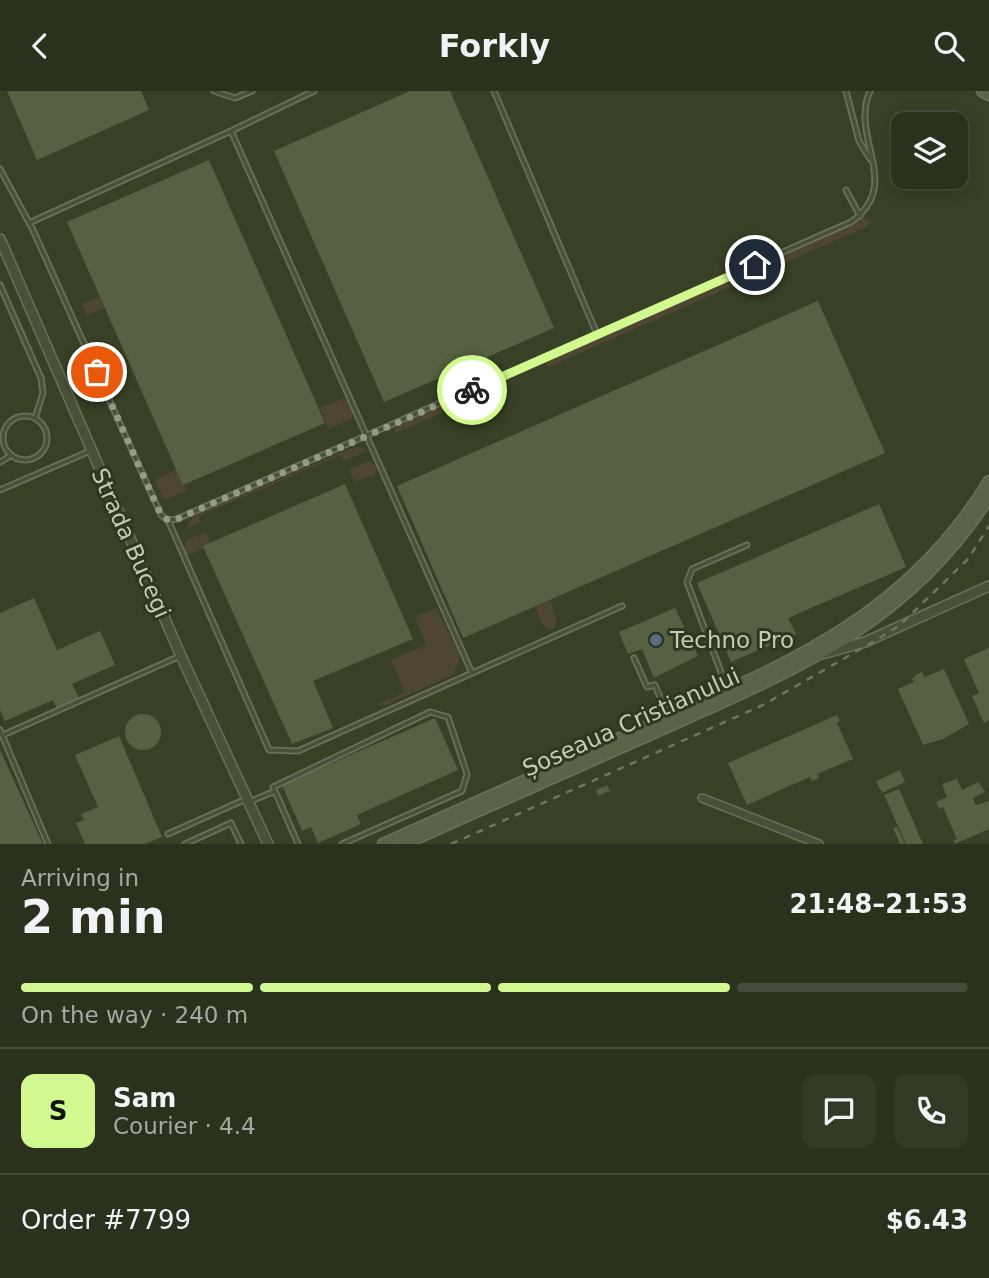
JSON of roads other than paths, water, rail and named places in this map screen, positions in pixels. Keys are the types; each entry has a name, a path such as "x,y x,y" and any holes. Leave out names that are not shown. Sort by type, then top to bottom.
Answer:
{"main road":[{"path":"982,91 989,95"},
{"name":"Șoseaua Cristianului","path":"383,844 728,690 856,623 908,582 953,534 989,481"},
{"path":"821,654 864,629 917,586 959,541 989,498"},
{"name":"Șoseaua Cristianului","path":"404,844 722,703 821,654"}],"street":[{"name":"Strada Bucegi","path":"0,239 90,451 268,844"},
{"name":"Șoseaua Cristianului","path":"821,654 865,642 989,586"},
{"path":"702,798 819,844"}],"lane":[{"path":"214,91 234,98 251,91"},
{"path":"29,223 314,91"},
{"path":"494,91 598,335"},
{"path":"846,91 859,141 872,161"},
{"path":"168,520 177,519 598,335 829,233 860,216 870,207 875,192 864,119 870,91"},
{"path":"231,131 369,435 393,496 472,673"},
{"path":"0,169 29,223 161,515 168,520 270,750 298,751 622,606"},
{"path":"846,190 860,216"},
{"path":"0,285 41,378 43,393 35,418"},
{"path":"0,462 11,455 32,459 44,450 47,435 35,418 21,416 8,423 3,436 11,455"},
{"path":"0,490 90,451"},
{"path":"728,690 687,582 692,569 747,545"},
{"path":"48,844 1,732 181,656"},
{"path":"634,658 647,688 655,685 668,717"},
{"path":"298,844 273,787 430,712 448,717 467,774 462,791 342,844"},
{"path":"169,834 275,791"},
{"path":"185,844 231,823 240,844"}],"railway":[{"path":"451,844 763,705 878,639 900,625 968,559 989,526"}],"place":[{"name":"Techno Pro","path":"656,640"}]}
